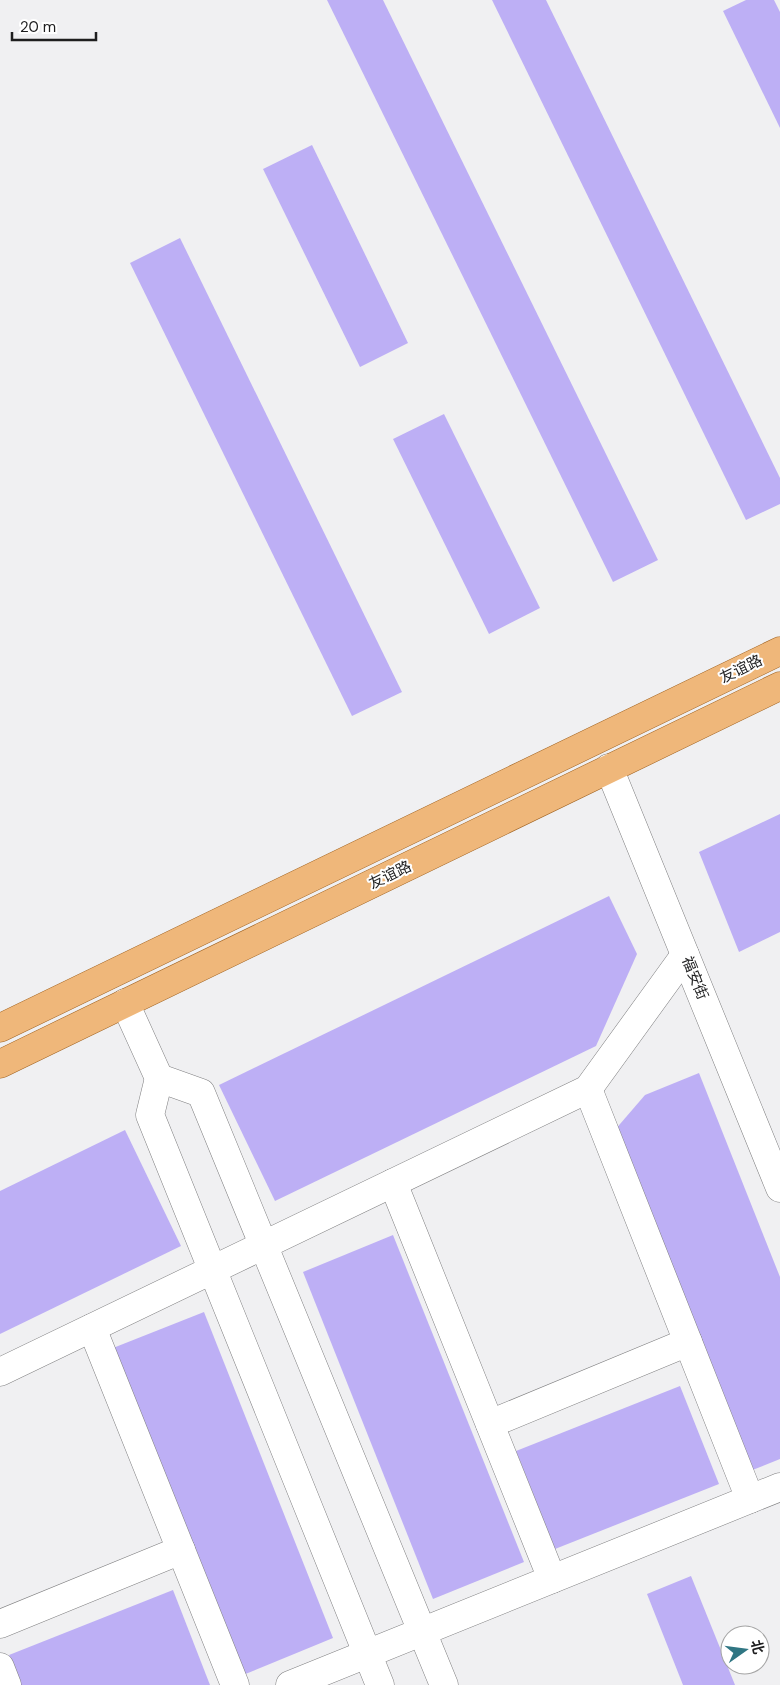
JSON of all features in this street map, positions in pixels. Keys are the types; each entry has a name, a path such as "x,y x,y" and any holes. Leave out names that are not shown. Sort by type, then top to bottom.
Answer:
{"main road":[{"name":"友谊路","path":"0,1028 780,651"},
{"name":"友谊路","path":"0,1064 780,686"}],"street":[{"name":"福安街","path":"609,768 780,1188"},
{"path":"0,1372 588,1089 685,955"},
{"path":"125,1004 159,1078 150,1115 380,1685"},
{"path":"159,1078 201,1093 444,1685"},
{"path":"588,1089 750,1499"},
{"path":"393,1183 552,1579"},
{"path":"92,1328 235,1685"},
{"path":"490,1424 688,1342"},
{"path":"290,1685 780,1487"},
{"path":"0,1624 181,1550"},
{"path":"0,1667 7,1685"}],"building":[{"path":"327,0 383,0 658,560 613,582"},
{"path":"492,0 546,0 780,478 780,504 746,520"},
{"path":"746,0 774,0 780,12 780,128 723,11"},
{"path":"312,145 408,343 360,367 263,169"},
{"path":"180,238 402,692 352,716 130,263"},
{"path":"444,414 540,608 489,634 393,439"},
{"path":"780,814 780,932 739,952 699,852"},
{"path":"609,896 637,954 596,1046 275,1201 219,1085"},
{"path":"699,1073 780,1277 780,1459 750,1471 614,1131 645,1095"},
{"path":"125,1130 181,1246 0,1334 0,1191"},
{"path":"393,1235 524,1562 433,1599 303,1272"},
{"path":"204,1312 333,1638 243,1675 113,1348"},
{"path":"680,1386 719,1484 555,1549 516,1451"},
{"path":"691,1576 720,1648 720,1675 731,1675 735,1685 683,1685 647,1594"},
{"path":"173,1590 210,1685 21,1685 9,1655"}]}
